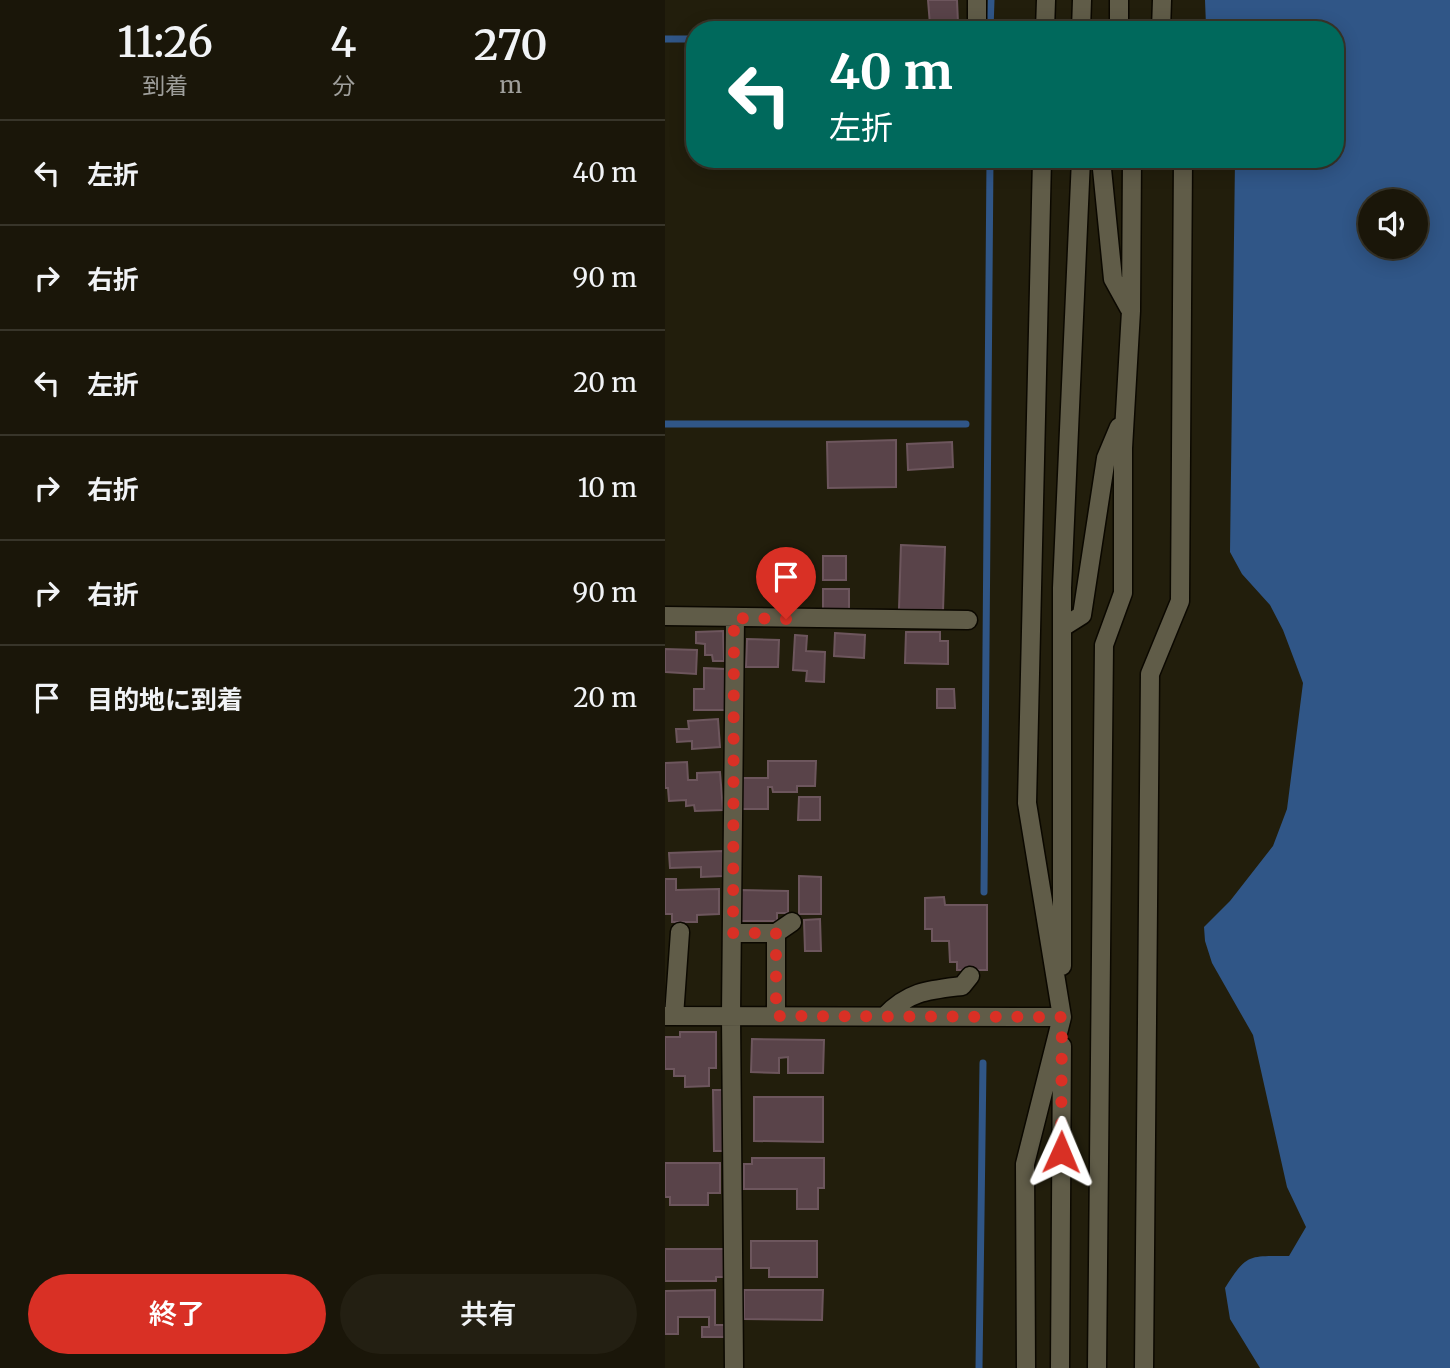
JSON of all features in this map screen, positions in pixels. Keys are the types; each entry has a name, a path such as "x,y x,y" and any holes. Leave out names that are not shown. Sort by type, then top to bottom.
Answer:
{"street":[{"path":"977,0 977,21"},
{"path":"1045,21 1046,0"},
{"path":"1081,21 1082,0"},
{"path":"1119,0 1119,21"},
{"path":"1161,21 1162,0"},
{"path":"1026,1368 1025,1164 1062,1017 1027,803 1042,168"},
{"path":"1060,1368 1062,627 1081,168"},
{"path":"1102,168 1113,279 1131,311"},
{"path":"1097,1368 1104,645 1123,593 1123,417 1131,311 1132,168"},
{"path":"1144,1368 1150,674 1180,601 1183,168"},
{"path":"1062,627 1082,615 1106,458 1123,417"},
{"path":"665,616 968,620"},
{"path":"734,618 731,1016 734,1368"},
{"path":"733,933 776,933 792,922"},
{"path":"680,932 669,1016 1062,1017"},
{"path":"776,933 776,1016"},
{"path":"884,1016 894,1006 921,992 962,986 970,976"}],"water":[{"path":"1205,0 1450,0 1450,1368 1260,1368 1230,1319 1225,1288 1239,1268 1244,1262 1257,1257 1289,1256 1306,1227 1287,1187 1253,1035 1212,963 1205,941 1204,927 1230,901 1273,846 1287,809 1303,683 1283,630 1270,605 1242,574 1230,552 1235,168 1344,168 1344,21 1206,21"}],"building":[{"path":"928,0 957,0 958,21 930,21"},
{"path":"896,440 896,487 828,488 827,442"},
{"path":"952,442 953,467 908,470 907,444"},
{"path":"901,545 945,547 943,611 899,609"},
{"path":"823,556 846,556 846,580 823,580"},
{"path":"823,589 849,589 849,609 823,609"},
{"path":"723,631 724,661 713,661 712,655 705,655 705,644 696,643 696,632"},
{"path":"906,632 940,632 940,641 948,641 948,664 905,663"},
{"path":"835,633 865,635 864,658 834,656"},
{"path":"795,635 807,636 806,651 825,652 824,682 806,681 807,671 793,670"},
{"path":"747,639 779,640 778,667 746,667"},
{"path":"665,649 697,650 696,674 665,672"},
{"path":"704,668 725,669 725,710 694,710 694,689 704,689"},
{"path":"937,689 954,689 955,708 937,708"},
{"path":"718,719 720,747 692,749 692,741 677,742 676,729 689,729 688,721"},
{"path":"768,761 816,761 815,786 797,786 797,792 773,792 772,787 768,787 768,809 740,809 740,778 768,778"},
{"path":"687,762 688,780 697,780 697,773 720,772 723,810 695,811 694,805 686,806 686,800 669,801 668,788 665,788 665,763"},
{"path":"799,797 820,797 820,820 798,820"},
{"path":"723,851 723,876 701,877 701,867 670,868 669,853"},
{"path":"799,876 821,877 821,914 799,914"},
{"path":"665,879 676,879 676,890 719,889 719,914 697,915 697,922 672,922 672,914 665,914"},
{"path":"741,890 788,891 788,913 777,913 777,921 741,921"},
{"path":"944,897 945,905 987,905 987,970 957,970 957,962 950,962 949,941 932,941 932,929 925,929 925,898"},
{"path":"820,919 821,951 805,951 804,920"},
{"path":"680,1032 716,1032 716,1068 709,1068 709,1086 685,1087 685,1076 674,1076 674,1069 665,1069 665,1037 680,1037"},
{"path":"752,1039 824,1040 823,1073 788,1073 788,1057 779,1058 779,1073 751,1072"},
{"path":"713,1090 728,1090 728,1151 714,1151"},
{"path":"754,1097 823,1097 823,1142 754,1141"},
{"path":"752,1158 824,1158 824,1188 818,1188 818,1209 797,1209 797,1189 744,1189 744,1164 752,1164"},
{"path":"665,1163 720,1163 720,1193 708,1193 708,1205 670,1205 670,1197 665,1197"},
{"path":"751,1241 817,1241 817,1277 769,1277 769,1268 751,1268"},
{"path":"665,1249 725,1249 725,1277 716,1277 716,1281 665,1281"},
{"path":"715,1290 715,1325 727,1325 727,1337 702,1337 702,1327 709,1327 709,1317 678,1317 678,1334 665,1334 665,1291"},
{"path":"744,1290 823,1290 822,1320 744,1319"}],"waterway":[{"path":"990,21 991,0"},
{"path":"665,39 686,39"},
{"path":"984,892 990,168"},
{"path":"665,424 966,424"},
{"path":"979,1368 983,1063"}],"route":[{"path":"786,619 734,618 733,933 776,933 776,1016 1062,1017 1061,1152"}]}
